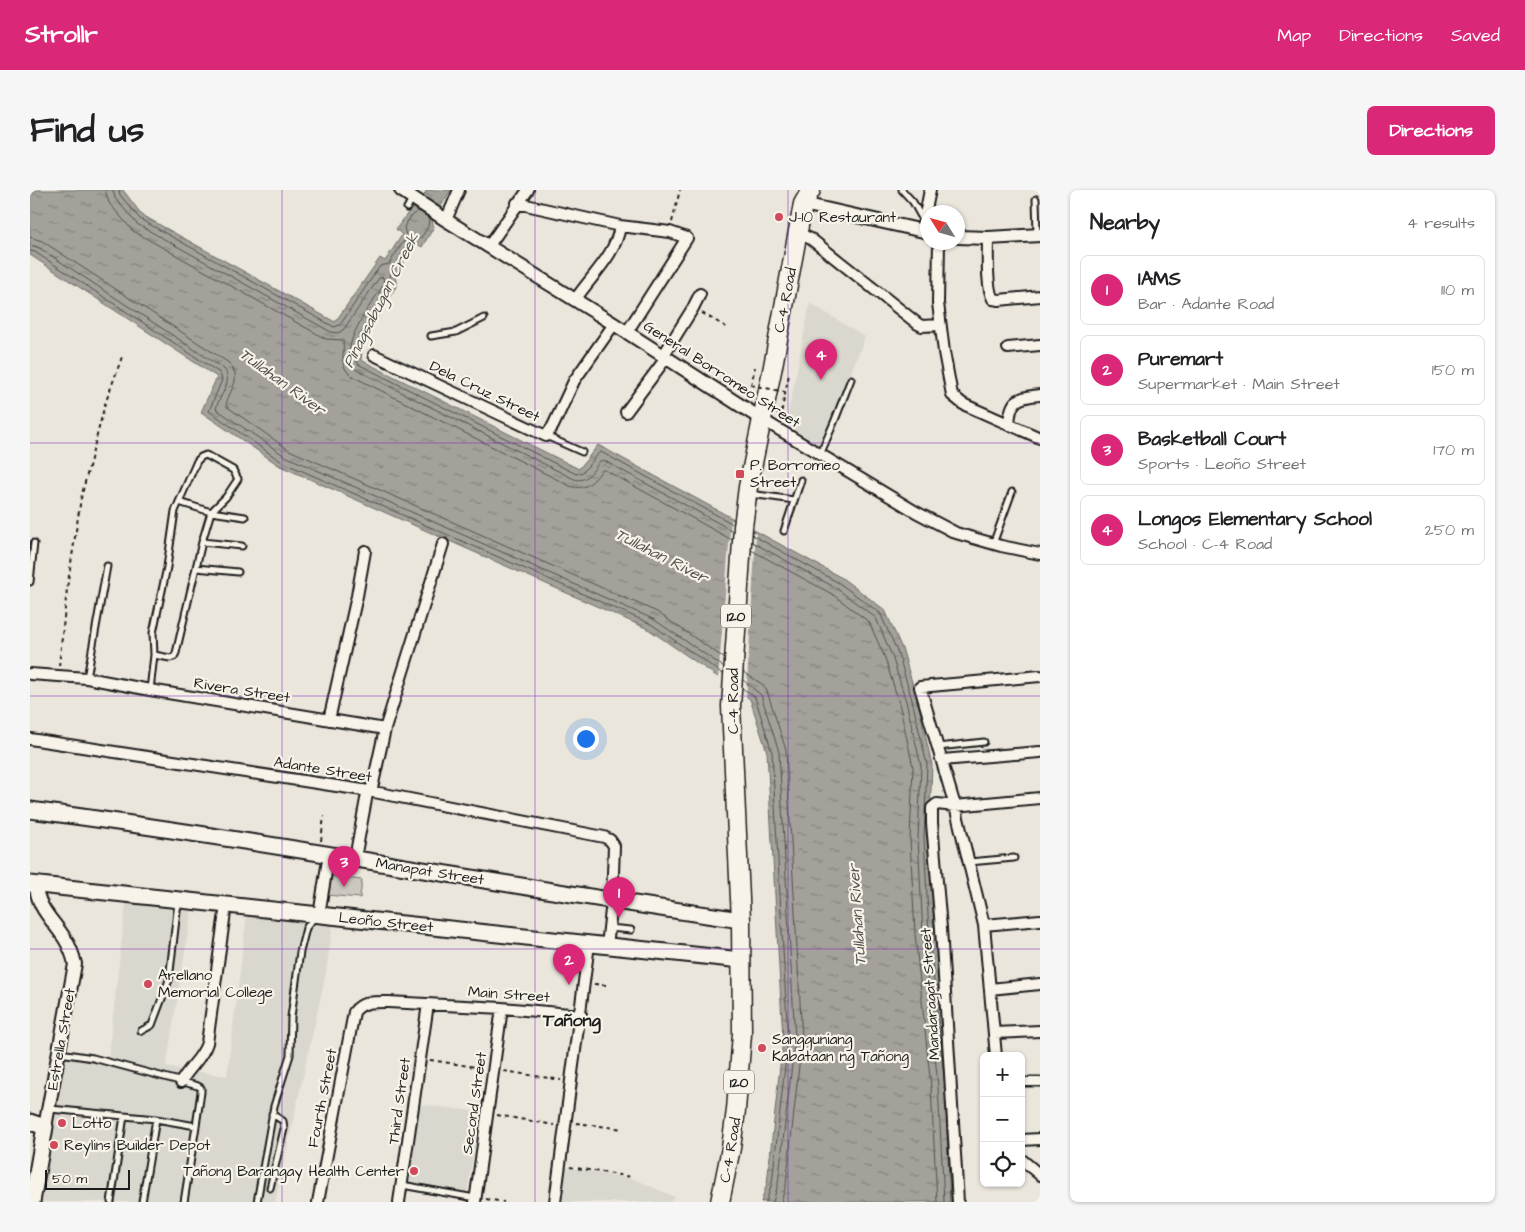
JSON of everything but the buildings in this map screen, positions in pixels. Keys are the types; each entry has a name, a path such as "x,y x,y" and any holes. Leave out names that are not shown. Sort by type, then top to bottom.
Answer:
{"highway":[{"name":"C-4 Road","path":"720,1202 731,1148 740,1072 743,1000 731,706 743,527 747,494 805,195"}],"main road":[{"name":"Manapat Street","path":"30,810 355,858 612,901 741,920"},
{"name":"Leoño Street","path":"33,885 742,960"},
{"path":"30,1122 45,1127"},
{"name":"Estrella Street","path":"32,1202 45,1127"}],"street":[{"name":"General Borromeo Street","path":"401,190 488,247 627,332 762,420 916,512 956,533 993,544 1040,554"},
{"path":"441,217 459,190"},
{"path":"488,247 517,203 528,190"},
{"path":"928,205 930,190"},
{"path":"805,195 920,226"},
{"path":"517,203 620,226 670,232 687,238 627,332"},
{"path":"575,300 612,252 620,226"},
{"path":"798,233 811,238 918,324 922,326 940,324"},
{"path":"965,238 1038,235"},
{"path":"988,238 989,285 990,295 993,299 1040,296"},
{"path":"939,250 938,303 952,395 963,404 1040,438"},
{"path":"626,412 665,357 694,308 700,294"},
{"name":"Dela Cruz Street","path":"374,355 546,436 553,426 574,381 614,324"},
{"path":"1008,348 1040,345"},
{"path":"1008,425 1010,406 1032,396 1040,395"},
{"path":"355,858 366,794 372,788 385,729 443,544"},
{"path":"328,720 366,551"},
{"name":"Rivera Street","path":"30,674 88,678 385,729"},
{"path":"996,1052 984,925 955,806 920,687 1040,676"},
{"name":"Adante Street","path":"30,739 369,791 604,837 610,840 614,846 612,901"},
{"path":"942,760 1040,752"},
{"path":"955,806 1040,798"},
{"name":"Mandaragat Street","path":"955,806 934,805 932,822 941,928 958,1202"},
{"path":"316,915 320,909 324,854"},
{"name":"Estrella Street","path":"33,885 40,904 66,939 75,964 45,1127"},
{"path":"607,946 612,901"},
{"path":"181,1082 204,1052 207,1043 226,905"},
{"path":"984,925 1040,920"},
{"path":"556,1202 589,944"},
{"path":"990,989 1040,984"},
{"name":"Main Street","path":"364,1004 388,1002 428,1004 581,1015"},
{"name":"Fourth Street","path":"318,1202 354,1012 364,1004"},
{"name":"Third Street","path":"399,1202 428,1004"},
{"name":"Second Street","path":"475,1200 502,1008"},
{"path":"994,1033 1040,1031"},
{"path":"1025,1082 1040,1082"},
{"path":"1025,1140 1040,1139"},
{"path":"1025,1162 1040,1175"}],"lane":[{"path":"902,190 913,202 920,218"},
{"path":"1036,199 1038,235"},
{"path":"431,336 456,332 484,318"},
{"path":"820,455 851,379"},
{"path":"546,436 582,452"},
{"path":"150,690 154,655 153,634 167,567 175,511 197,460 206,456 233,470 238,479 226,497 210,512 176,653 174,657 170,658 154,655"},
{"path":"784,531 801,480"},
{"path":"993,544 1012,492"},
{"path":"747,494 794,500"},
{"path":"179,502 210,512 245,517"},
{"path":"202,542 242,546"},
{"path":"30,582 34,543"},
{"path":"88,678 107,566"},
{"path":"196,568 238,572"},
{"path":"938,747 984,742"},
{"path":"968,862 1014,858"},
{"path":"141,1031 152,1025 166,990 178,900"},
{"path":"256,1202 272,1114 290,1055 291,1017 300,952 306,928 316,915"},
{"path":"609,928 632,930"},
{"path":"59,1053 92,1058 201,1088 184,1202"},
{"path":"49,1109 156,1119 196,1126"},
{"path":"270,1188 284,1129 283,1121 272,1114"},
{"path":"111,1202 124,1116"},
{"path":"142,1202 156,1119"},
{"path":"402,1185 475,1200"}],"path":[{"path":"670,232 680,190"},
{"path":"694,308 728,328"},
{"path":"58,676 67,588 81,498 105,404 122,358"},
{"path":"755,368 751,385 785,392"},
{"path":"781,414 789,374"},
{"path":"324,816 324,854"},
{"path":"420,1059 572,1081"},
{"path":"488,1113 566,1124 623,1129"},
{"path":"560,1166 632,1177"},
{"path":"475,1200 504,1202"}],"shaded area":[{"path":"810,303 865,337 821,449 786,424"},
{"path":"328,876 362,880 360,898 326,895"},
{"path":"126,903 192,909 166,1067 227,1076 247,915 333,924 325,978 275,1202 39,1202 65,1052 108,1059"},
{"path":"417,1104 480,1112 467,1193 405,1184"},
{"path":"562,1167 634,1179 675,1197 670,1202 558,1202"}],"water":[{"path":"30,190 123,190 142,215 335,322 380,258 385,261 402,235 396,229 410,210 414,209 427,190 451,190 432,221 434,227 422,247 414,242 395,277 397,285 363,340 361,360 579,469 598,445 842,578 885,610 903,651 917,698 932,765 929,838 934,933 950,1086 955,1202 761,1202 767,1183 783,1039 767,752 750,699 648,629 280,466 201,412 217,377 30,255"}],"pier":[{"path":"731,520 756,534 746,699 718,680"}],"place":[{"name":"J-10 Restaurant","path":"779,217"},
{"name":"Longos Elementary School","path":"821,380"},
{"name":"P. Borromeo Street","path":"740,474"},
{"name":"Basketball Court","path":"344,887"},
{"name":"IAMS","path":"619,918"},
{"name":"Arellano Memorial College","path":"148,984"},
{"name":"Puremart","path":"569,985"},
{"name":"Sangguniang Kabataan ng Tañong","path":"762,1048"},
{"name":"Lotto","path":"62,1123"},
{"name":"Reylins Builder Depot","path":"54,1145"},
{"name":"Tañong Barangay Health Center","path":"414,1171"}],"district":[{"name":"Tañong","path":"572,1020"}],"water label":[{"name":"Pinagsabugan Creek","path":"380,300"},
{"name":"Tullahan River","path":"283,381"},
{"name":"Tullahan River","path":"662,555"},
{"name":"Tullahan River","path":"856,915"}]}
